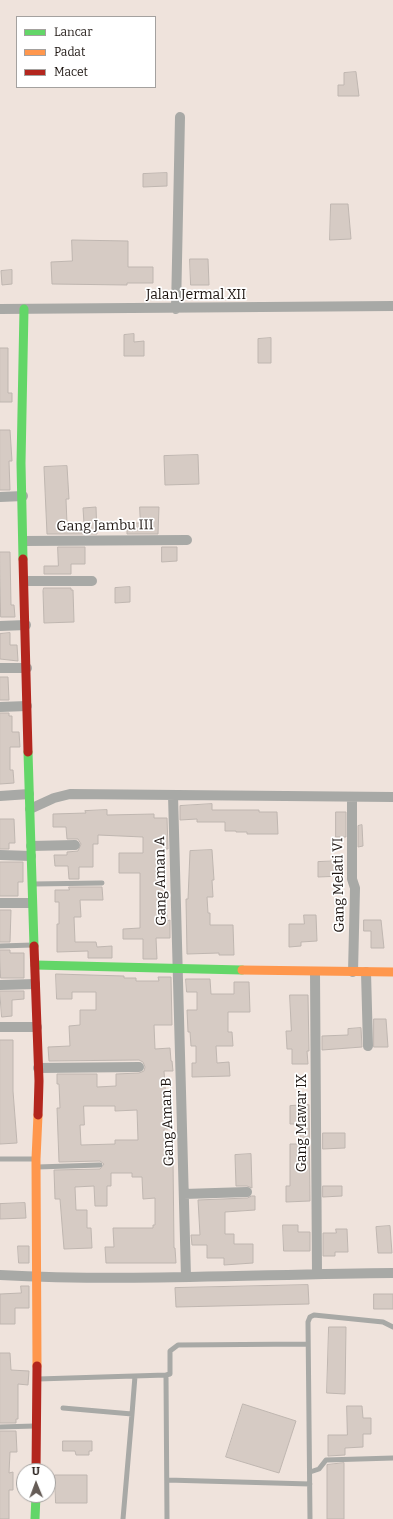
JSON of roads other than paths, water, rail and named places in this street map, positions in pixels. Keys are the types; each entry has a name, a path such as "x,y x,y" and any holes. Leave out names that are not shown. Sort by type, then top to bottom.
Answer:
{"street":[{"path":"176,309 180,117"},
{"name":"Jalan Jermal XII","path":"0,309 176,309 393,306"},
{"path":"24,309 21,462 29,794 33,884 32,903 38,1068 36,1163 38,1277 36,1463"},
{"path":"0,497 23,496"},
{"name":"Gang Jambu III","path":"24,541 187,540"},
{"path":"25,581 92,581"},
{"path":"0,626 26,625"},
{"path":"0,668 27,668"},
{"path":"0,707 27,706"},
{"path":"0,796 29,794"},
{"path":"30,809 54,798 70,794 393,797"},
{"name":"Gang Aman A","path":"173,795 176,890 176,967"},
{"name":"Gang Melati VI","path":"352,797 352,879 355,888 353,972"},
{"path":"0,855 75,845"},
{"path":"0,903 32,903"},
{"path":"35,965 176,967 315,972 393,972"},
{"name":"Gang Aman B","path":"176,967 186,1277"},
{"name":"Gang Mawar IX","path":"315,972 317,1274"},
{"path":"366,972 368,1046"},
{"path":"0,985 36,984"},
{"path":"0,1027 37,1027"},
{"path":"38,1068 139,1067"},
{"path":"184,1194 248,1192"},
{"path":"0,1275 38,1277 186,1277 393,1273"},
{"path":"35,1519 36,1503"}],"lane":[{"path":"33,884 102,883"},
{"path":"0,946 34,945"},
{"path":"0,1159 36,1163 100,1165"},
{"path":"310,1519 308,1322 310,1317 314,1315 383,1322 393,1327"},
{"path":"37,1379 166,1375 170,1374 170,1351 178,1345 308,1344"},
{"path":"166,1375 167,1519"},
{"path":"123,1519 135,1376"},
{"path":"63,1408 132,1414"},
{"path":"0,1427 37,1426"},
{"path":"310,1472 319,1470 326,1460 393,1458"},
{"path":"167,1480 310,1484"}]}
